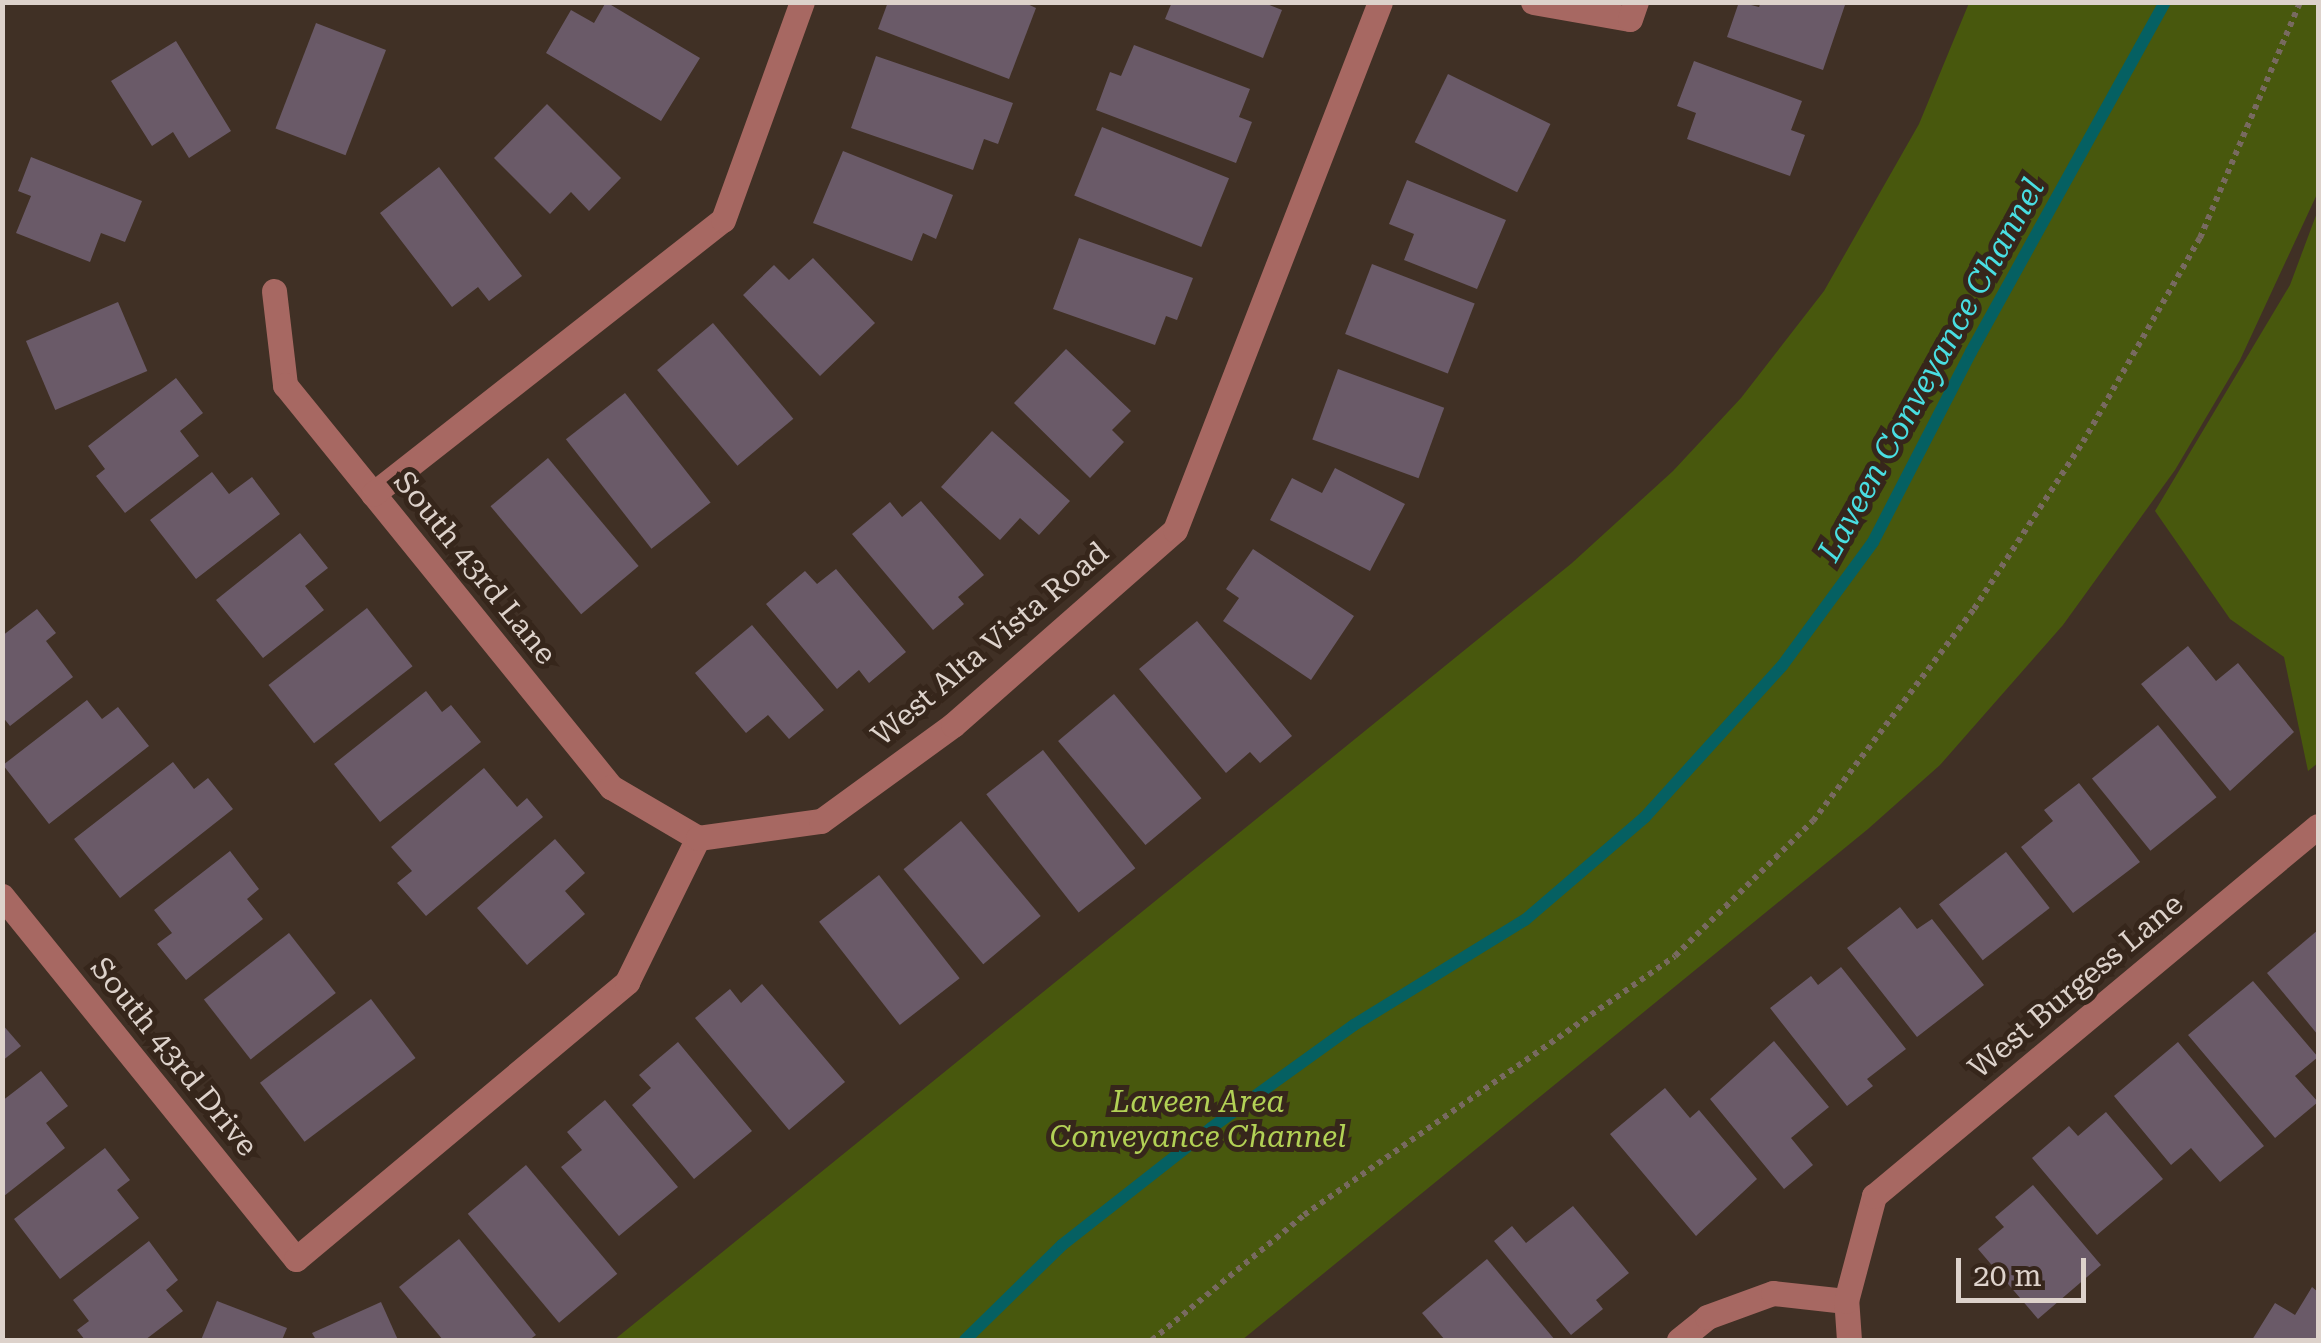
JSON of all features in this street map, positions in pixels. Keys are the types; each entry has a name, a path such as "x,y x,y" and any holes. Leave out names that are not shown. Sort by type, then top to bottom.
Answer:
{"street":[{"path":"374,494 723,220 802,2"},
{"name":"West Alta Vista Road","path":"698,838 821,821 954,725 1175,530 1380,2"},
{"path":"1534,2 1632,11"},
{"name":"South 43rd Lane","path":"274,290 285,385 611,788 698,838"},
{"name":"West Burgess Lane","path":"1846,1301 1874,1196 2318,826"},
{"name":"South 43rd Drive","path":"2,896 296,1259 627,982 698,838"},
{"path":"1678,1340 1707,1317 1772,1293 1846,1301 1849,1340"}],"path":[{"path":"1152,1340 1304,1215 1675,956 1813,821 1974,609 2083,442 2200,238 2300,2"}],"green space":[{"name":"Laveen Area Conveyance Channel","path":"1969,3 2318,3 2318,192 2240,360 2175,470 2063,625 1940,765 1868,829 1242,1340 614,1340 1572,563 1673,471 1741,398 1824,291 1919,124"},
{"path":"2318,210 2318,763 2308,771 2284,657 2230,619 2155,511 2290,285"}],"building":[{"path":"606,2 700,58 661,121 546,53 571,10 594,23"},
{"path":"888,2 1023,2 1036,8 1009,79 878,29"},
{"path":"1172,2 1262,2 1282,10 1263,58 1165,19"},
{"path":"1739,2 1759,7 1761,2 1846,2 1823,70 1727,37"},
{"path":"316,23 386,50 346,155 276,128"},
{"path":"176,41 231,131 189,158 173,132 152,146 111,81"},
{"path":"1134,45 1250,89 1239,117 1252,122 1236,163 1096,110 1110,72 1121,76"},
{"path":"876,56 1013,103 998,144 984,139 973,170 851,128"},
{"path":"1694,61 1802,101 1791,130 1805,135 1790,176 1687,139 1696,113 1677,106"},
{"path":"1448,74 1550,124 1517,192 1415,142"},
{"path":"547,104 621,178 589,211 571,192 550,214 494,158"},
{"path":"1102,127 1229,178 1201,247 1074,196"},
{"path":"843,151 953,195 936,239 923,233 912,261 813,223"},
{"path":"31,157 142,201 125,242 101,233 90,262 16,233 31,196 18,191"},
{"path":"439,167 522,276 489,301 478,287 452,307 380,213"},
{"path":"1407,180 1506,220 1477,289 1404,260 1414,234 1389,224"},
{"path":"1079,238 1193,278 1177,320 1166,316 1155,345 1053,309"},
{"path":"813,258 875,323 820,376 743,295 774,265 789,280"},
{"path":"1372,264 1475,303 1448,373 1345,334"},
{"path":"118,302 147,371 55,410 26,341"},
{"path":"713,323 793,419 737,466 657,370"},
{"path":"1066,349 1131,411 1112,430 1124,442 1090,478 1014,403"},
{"path":"1338,369 1444,408 1419,478 1312,439"},
{"path":"176,378 203,413 180,431 199,456 125,513 96,476 105,469 88,446"},
{"path":"625,393 711,503 651,549 566,439"},
{"path":"992,431 1070,501 1039,535 1020,518 1000,540 941,487"},
{"path":"548,458 639,566 581,614 491,506"},
{"path":"1335,468 1405,504 1370,571 1270,520 1292,478 1322,493"},
{"path":"212,472 229,494 252,477 280,514 196,579 150,520"},
{"path":"921,501 984,575 958,597 964,604 933,630 852,534 890,502 902,517"},
{"path":"300,533 328,568 305,586 324,610 263,658 216,600"},
{"path":"1253,549 1354,616 1311,680 1223,621 1239,598 1226,589"},
{"path":"836,569 906,652 869,683 859,670 837,689 766,604 805,571 817,584"},
{"path":"367,608 413,666 314,743 268,685"},
{"path":"37,609 56,633 46,641 73,677 10,726 2,716 2,636"},
{"path":"1197,621 1292,736 1260,763 1250,752 1226,773 1139,669"},
{"path":"752,625 824,710 789,739 768,715 746,733 695,673"},
{"path":"2188,646 2216,681 2238,663 2294,732 2230,791 2141,684"},
{"path":"426,691 442,712 451,705 481,742 380,822 334,764"},
{"path":"1114,694 1201,798 1145,845 1058,741"},
{"path":"87,700 102,719 118,707 149,746 49,824 3,765"},
{"path":"2158,725 2217,797 2150,851 2092,778"},
{"path":"1043,750 1135,868 1079,913 986,794"},
{"path":"173,762 194,789 208,778 233,809 120,898 74,839"},
{"path":"484,768 517,807 527,798 543,817 426,916 397,883 412,871 391,847"},
{"path":"2079,783 2140,862 2073,913 2021,847 2053,821 2044,810"},
{"path":"961,821 1041,916 983,964 904,869"},
{"path":"555,839 585,873 565,891 585,914 527,965 477,908"},
{"path":"230,851 259,889 247,899 263,919 186,980 157,944 172,933 154,910"},
{"path":"2006,852 2050,908 1983,960 1939,904"},
{"path":"879,875 960,978 900,1025 819,922"},
{"path":"1900,907 1917,929 1932,919 1984,985 1917,1037 1847,948"},
{"path":"2318,930 2318,1035 2267,973"},
{"path":"289,933 336,993 251,1059 204,999"},
{"path":"1841,967 1906,1049 1867,1079 1873,1086 1847,1106 1770,1008 1811,976 1818,985"},
{"path":"2253,981 2318,1057 2295,1076 2318,1102 2275,1138 2188,1035"},
{"path":"762,984 845,1082 789,1130 695,1018 730,989 741,1003"},
{"path":"371,999 416,1058 305,1142 260,1083"},
{"path":"2,1024 21,1046 2,1061"},
{"path":"1774,1041 1829,1107 1791,1138 1813,1165 1784,1189 1710,1099"},
{"path":"678,1042 752,1131 694,1179 632,1105 651,1088 639,1075"},
{"path":"2178,1042 2264,1146 2220,1182 2191,1148 2171,1165 2114,1096"},
{"path":"41,1071 68,1106 46,1123 65,1148 4,1196 2,1101"},
{"path":"1665,1088 1690,1118 1699,1110 1757,1179 1696,1236 1610,1134"},
{"path":"605,1100 678,1187 619,1236 561,1167 582,1150 567,1132"},
{"path":"2106,1112 2163,1179 2097,1235 2032,1158 2069,1126 2078,1136"},
{"path":"105,1148 130,1180 117,1190 139,1218 60,1279 14,1219"},
{"path":"526,1165 617,1274 559,1323 468,1214"},
{"path":"2033,1185 2101,1265 2038,1319 1978,1249 2004,1227 1995,1217"},
{"path":"1573,1206 1629,1273 1596,1300 1603,1309 1571,1335 1494,1241 1512,1226 1526,1243"},
{"path":"459,1239 536,1335 529,1340 443,1340 399,1287"},
{"path":"149,1241 178,1280 166,1290 183,1311 145,1340 85,1340 77,1330 89,1321 73,1300"},
{"path":"1487,1259 1555,1340 1445,1340 1422,1313"},
{"path":"2312,1287 2318,1292 2318,1340 2252,1340 2275,1303 2295,1315"},
{"path":"217,1301 287,1328 282,1340 201,1340"},
{"path":"381,1302 398,1340 316,1340 312,1333"}],"waterway":[{"name":"Laveen Conveyance Channel","path":"965,1340 1062,1245 1211,1128 1354,1025 1525,920 1645,817 1782,666 1873,542 1971,352 2165,2"}]}
